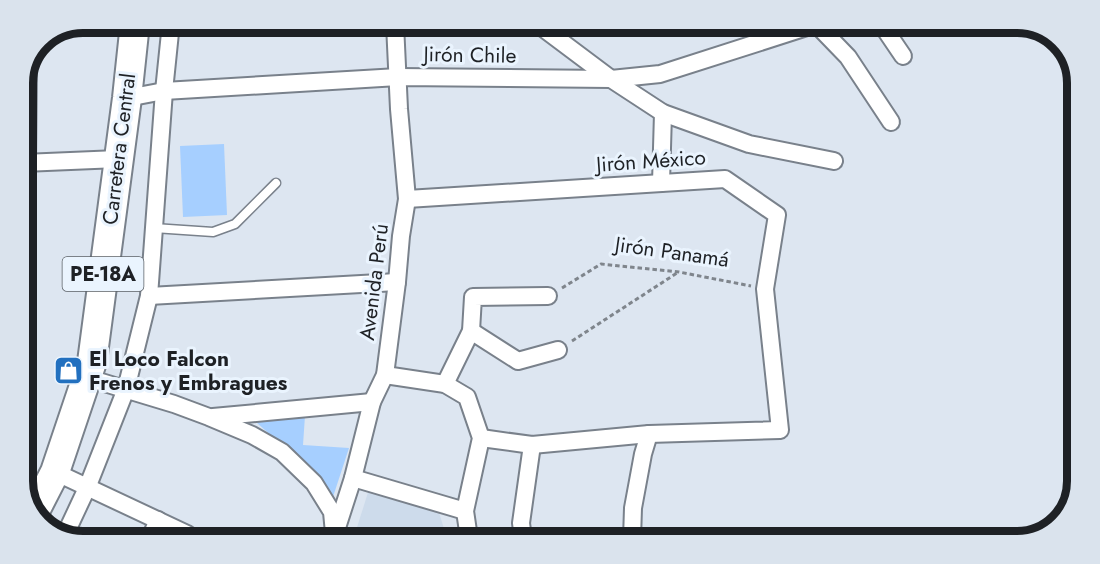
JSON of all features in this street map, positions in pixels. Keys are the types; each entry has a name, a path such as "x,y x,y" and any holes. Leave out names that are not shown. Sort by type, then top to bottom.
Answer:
{"highway":[{"name":"Carretera Central","path":"39,504 55,472 92,362 134,33"}],"street":[{"path":"68,528 87,488 126,389 149,296 170,33"},
{"name":"Avenida Perú","path":"336,531 353,478 372,402 385,375 407,199 396,33"},
{"path":"550,33 611,79 663,113 749,144 834,161"},
{"name":"Jirón Chile","path":"127,98 164,91 398,77 611,79 660,74 788,33"},
{"path":"825,33 848,57 891,122"},
{"path":"887,33 903,56"},
{"path":"661,183 663,113"},
{"path":"33,163 118,159"},
{"name":"Jirón México","path":"407,199 725,179 777,215 765,288 780,430 649,434"},
{"path":"149,296 397,282"},
{"path":"445,384 471,331 473,297 548,296"},
{"path":"471,331 518,361 558,350"},
{"path":"385,375 445,384 467,397 481,438 465,511 468,531"},
{"path":"88,378 209,417 252,435 282,452 314,483 332,512 334,531"},
{"path":"209,417 372,402"},
{"path":"481,438 532,445 649,434 633,508 632,531"},
{"path":"522,531 521,523 532,445"},
{"path":"55,472 181,531"},
{"path":"353,478 465,511"},
{"path":"153,531 158,520"}],"lane":[{"path":"154,228 213,232 235,224 276,183"}],"path":[{"name":"Jirón Panamá","path":"548,296 601,264 679,272 765,288"},
{"path":"558,350 679,272"}],"shaded area":[{"path":"224,144 227,215 183,217 180,146"},
{"path":"306,401 303,445 349,448 331,503 293,455 247,414"},
{"path":"370,486 435,500 445,531 356,531"}],"place":[{"name":"El Loco Falcon Frenos y Embragues","path":"68,371"}]}
